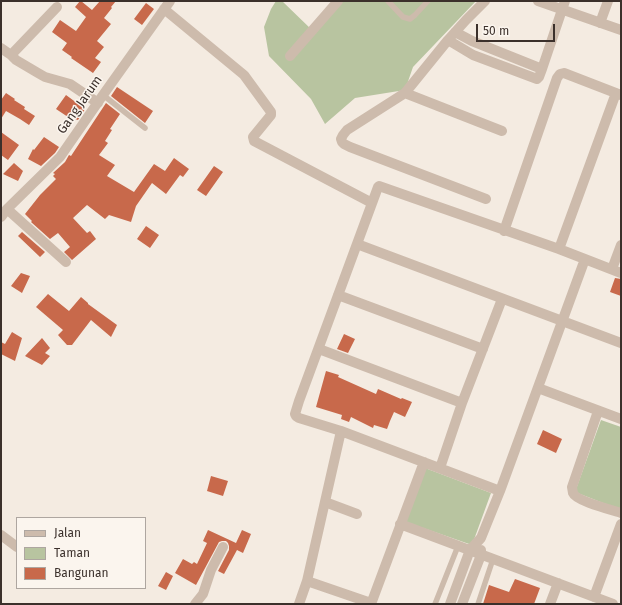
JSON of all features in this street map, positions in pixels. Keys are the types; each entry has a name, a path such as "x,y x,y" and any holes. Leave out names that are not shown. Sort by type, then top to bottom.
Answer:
{"street":[{"path":"290,56 338,1"},
{"path":"485,1 448,40 405,93 347,130 341,139 344,144 350,147 486,199"},
{"path":"538,1 564,5 600,23 621,30"},
{"path":"600,23 608,1"},
{"path":"167,5 244,75 270,112 271,115 253,137 254,141 372,203"},
{"name":"Gang Jarum","path":"4,213 60,157 167,5"},
{"path":"448,40 473,55 536,79 539,77 564,5"},
{"path":"11,55 57,7"},
{"path":"455,32 542,69"},
{"path":"1,48 16,60 45,77 70,84 100,99"},
{"path":"504,231 557,78 560,74 564,73 619,94 559,249"},
{"path":"405,93 502,131"},
{"path":"500,490 340,431 299,418 295,414 379,186 559,249 616,271 621,245"},
{"path":"4,213 66,262"},
{"path":"357,244 621,343"},
{"path":"450,604 470,550 481,538 500,490 585,260"},
{"path":"338,295 483,349"},
{"path":"440,468 462,404 502,299"},
{"path":"319,349 462,404"},
{"path":"538,388 621,419"},
{"path":"598,411 572,487 573,493 575,497 584,501 621,513"},
{"path":"299,604 307,581 340,431"},
{"path":"307,581 371,604 424,462"},
{"path":"325,502 357,514"},
{"path":"400,524 613,604"},
{"path":"594,597 621,524"},
{"path":"1,535 16,546"},
{"path":"462,604 481,555 481,538"},
{"path":"195,604 203,594 211,570 223,547"},
{"path":"550,604 558,583"}],"lane":[{"path":"388,1 403,17 410,19 428,1"},
{"path":"100,99 145,128"},
{"path":"435,604 458,546"},
{"path":"478,604 493,559"}],"green space":[{"path":"276,1 282,1 312,30 332,1 476,1 413,67 405,90 355,98 325,124 311,99 269,56 264,27"},
{"path":"601,420 621,427 621,510 575,492"},
{"path":"425,468 491,493 472,545 406,522"}],"building":[{"path":"80,1 92,10 100,1 116,1 104,18 111,24 97,41 104,47 95,58 101,62 93,73 62,50 67,43 52,32 60,20 76,31 86,17 75,7"},
{"path":"146,3 154,9 142,25 134,19"},
{"path":"117,87 153,111 145,123 111,96"},
{"path":"6,93 25,107 24,109 35,116 29,125 6,111 1,119 1,100"},
{"path":"66,95 85,109 78,120 75,119 74,121 56,109"},
{"path":"106,103 120,114 110,129 112,130 105,141 108,143 99,155 115,165 107,176 134,192 154,164 165,171 174,158 189,169 183,177 180,175 166,194 152,183 136,206 131,222 109,215 105,219 87,205 73,218 87,233 90,231 96,239 72,260 64,252 70,247 58,233 50,239 31,222 32,221 25,214 40,195 56,179 53,176 55,174 53,173 65,162 69,155 71,156"},
{"path":"1,132 19,145 8,160 1,155"},
{"path":"44,137 59,147 55,153 41,166 28,159 33,149 34,150"},
{"path":"14,163 23,171 18,181 3,174"},
{"path":"214,166 223,172 206,196 197,190"},
{"path":"146,226 159,235 150,248 137,239"},
{"path":"22,232 45,252 40,257 18,236"},
{"path":"21,273 30,276 22,293 11,286"},
{"path":"615,278 621,279 621,296 610,292"},
{"path":"48,294 69,311 81,297 88,304 117,325 111,337 91,320 72,345 67,345 58,335 63,330 36,307"},
{"path":"12,332 22,338 15,361 1,354 1,342 5,344"},
{"path":"344,334 355,339 348,353 337,349"},
{"path":"42,338 50,348 45,353 50,356 42,365 25,356"},
{"path":"326,371 339,375 338,377 376,394 378,389 412,402 405,417 394,412 387,429 374,425 373,428 351,417 349,422 341,419 342,415 316,407"},
{"path":"543,430 562,439 556,453 537,444"},
{"path":"211,476 228,481 223,496 207,491"},
{"path":"208,530 236,543 242,530 251,534 243,553 237,550 224,574 218,571 229,550 229,546 226,541 219,542 196,585 175,573 183,559 192,564 194,562 197,564 207,543 203,541"},
{"path":"166,572 173,576 166,590 158,586"},
{"path":"515,579 540,588 534,604 483,604 489,585 509,592"}]}
